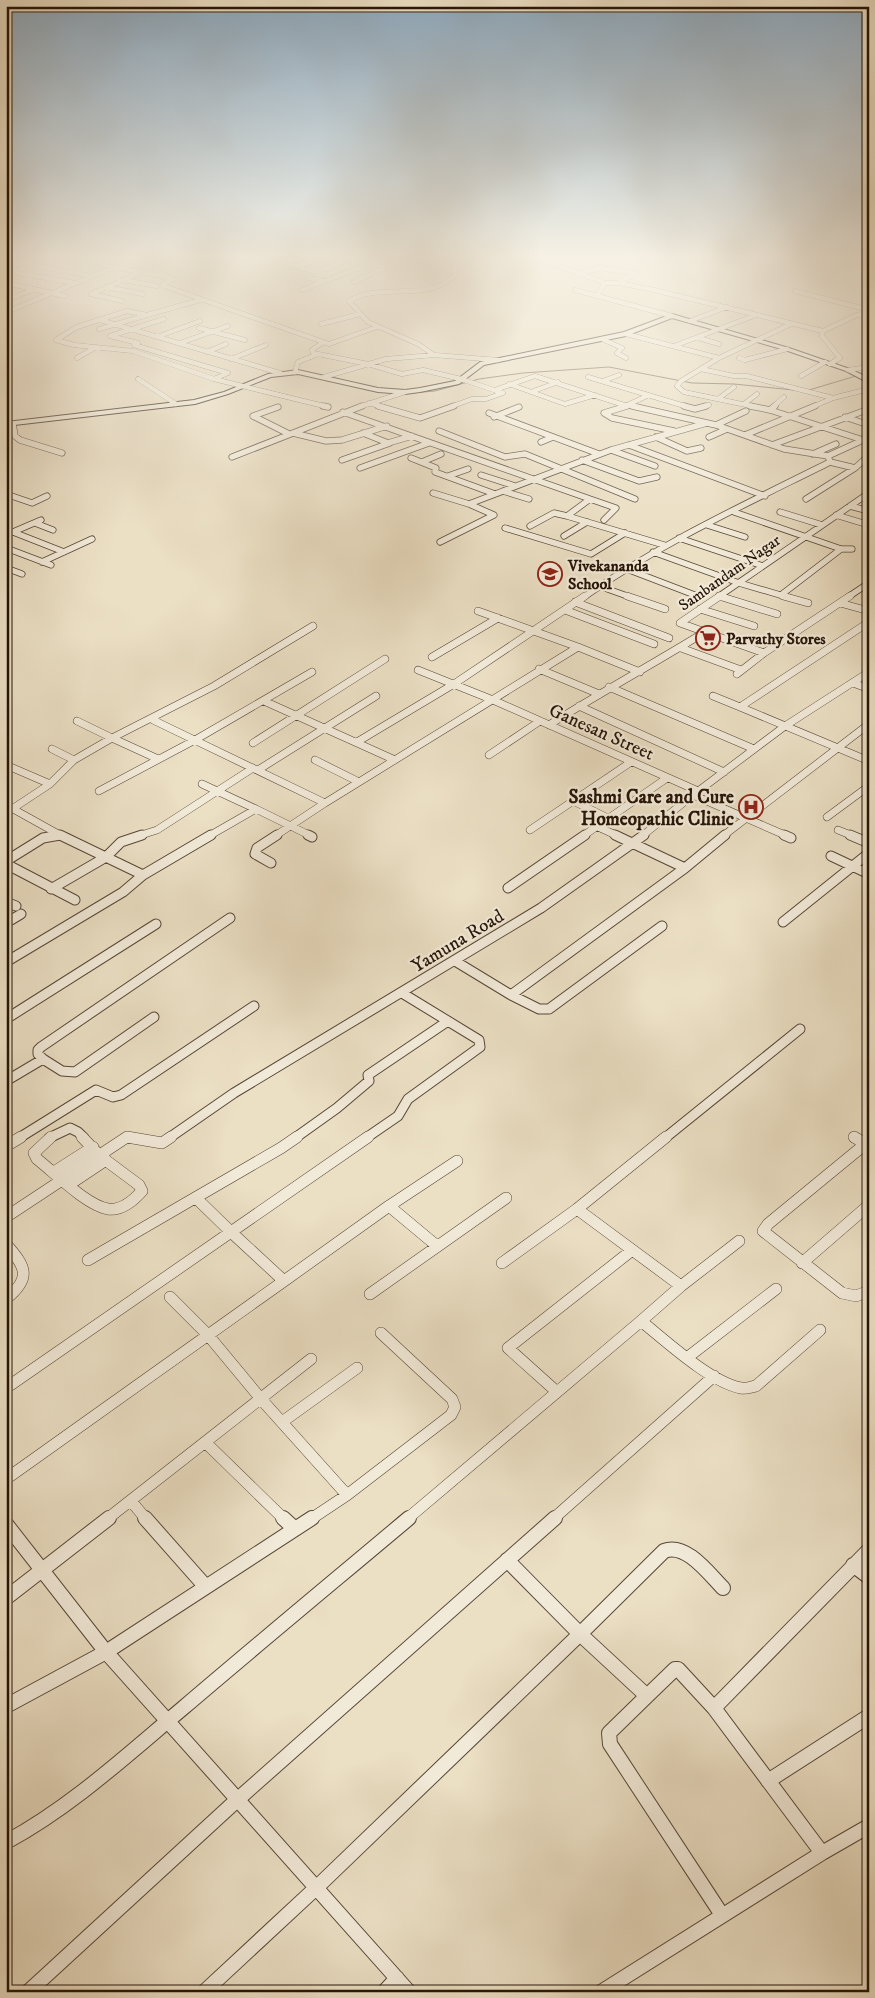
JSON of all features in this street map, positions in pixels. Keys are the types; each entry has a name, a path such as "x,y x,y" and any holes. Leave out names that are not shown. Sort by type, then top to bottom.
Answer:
{"street":[{"path":"77,358 91,349"},
{"path":"115,349 134,351 214,379 328,407"},
{"path":"148,349 228,373 214,379"},
{"path":"198,349 280,373"},
{"path":"207,352 214,349"},
{"path":"231,359 257,349"},
{"path":"313,349 313,353 368,364 402,374 423,370 503,393 486,399 472,399 420,418 369,403"},
{"path":"426,349 434,354"},
{"path":"232,457 369,403 405,392 465,381 482,363 549,349"},
{"path":"620,349 617,352 626,358"},
{"path":"685,349 719,358"},
{"path":"738,349 719,358 680,382 677,386 684,392 770,410 869,442"},
{"path":"739,358 745,360 786,349"},
{"path":"788,349 848,370 869,381"},
{"path":"801,376 840,358 833,349"},
{"path":"295,372 298,362 318,354"},
{"path":"324,377 386,359 434,354 498,360"},
{"path":"848,370 869,367"},
{"path":"701,369 734,376 747,376 833,398"},
{"path":"62,452 51,447 23,443 15,436 10,424 206,400 280,373 307,372 378,390 405,392"},
{"path":"603,381 619,375"},
{"path":"495,390 535,376 559,382 628,406 716,425 784,449 813,454 855,468"},
{"path":"726,382 734,376"},
{"path":"588,377 695,409 709,405"},
{"path":"138,379 176,404"},
{"path":"531,392 559,382"},
{"path":"509,384 567,405 595,395"},
{"path":"718,399 734,387"},
{"path":"745,435 833,398 869,389"},
{"path":"744,404 757,394"},
{"path":"649,395 628,406 604,414 612,418 676,432"},
{"path":"770,410 784,397"},
{"path":"278,407 253,416 291,434 326,440 342,440 387,426"},
{"path":"496,416 520,407"},
{"path":"772,445 824,427 869,408"},
{"path":"716,425 746,411"},
{"path":"343,412 616,508 604,520"},
{"path":"488,416 496,416 599,454"},
{"path":"845,417 869,425"},
{"path":"469,504 599,454 707,423"},
{"path":"514,430 524,426"},
{"path":"709,437 728,429"},
{"path":"439,431 505,457 512,457 525,452 635,499"},
{"path":"364,433 390,443"},
{"path":"342,460 412,436"},
{"path":"541,442 553,437"},
{"path":"656,437 690,451 701,448"},
{"path":"357,742 454,684 535,631 624,568 664,545 765,496 869,438"},
{"path":"360,468 429,443"},
{"path":"813,454 836,444"},
{"path":"629,445 765,496"},
{"path":"672,451 679,448"},
{"path":"611,450 655,466"},
{"path":"422,462 441,454"},
{"path":"659,456 665,454"},
{"path":"411,458 436,468 435,472 495,494"},
{"path":"806,499 855,468 865,459"},
{"path":"582,460 640,481 656,477"},
{"path":"448,476 468,468"},
{"path":"481,475 516,486"},
{"path":"502,491 529,499"},
{"path":"433,493 469,504 494,515 440,542"},
{"path":"6,494 32,503 47,496"},
{"name":"Sambandam Nagar","path":"705,632 680,623 868,495"},
{"path":"567,516 590,499"},
{"path":"850,506 869,511"},
{"path":"734,512 841,549 852,549"},
{"path":"780,512 822,525"},
{"path":"530,526 554,513 664,545"},
{"path":"836,515 869,525"},
{"path":"6,535 38,521 53,530"},
{"path":"564,536 587,522"},
{"path":"707,525 745,538"},
{"path":"505,528 590,554 625,533"},
{"path":"13,532 64,552"},
{"path":"679,538 763,566"},
{"path":"42,562 92,539"},
{"path":"6,548 51,566"},
{"path":"781,595 841,549"},
{"path":"652,552 739,583 808,603"},
{"path":"6,568 22,574"},
{"path":"624,568 700,597"},
{"path":"680,648 739,672 764,653 869,583"},
{"path":"599,586 665,609"},
{"path":"719,596 777,614"},
{"path":"576,602 669,638"},
{"path":"840,603 869,611"},
{"path":"700,609 754,626"},
{"path":"565,610 654,644"},
{"path":"478,611 578,647 640,672"},
{"path":"432,657 498,618"},
{"path":"740,707 869,622"},
{"path":"9,809 50,784 74,760 112,738 153,720 256,662 313,626"},
{"path":"705,632 764,653"},
{"name":"Sambandam Nagar","path":"549,725 609,687 640,672 705,632"},
{"path":"271,863 255,854 257,848 324,803 493,700 539,669 578,647"},
{"path":"253,743 295,714 385,659"},
{"path":"539,669 598,694"},
{"name":"Ganesan Street","path":"418,670 493,700 667,778 746,818 791,838"},
{"path":"99,791 264,701 312,672"},
{"name":"Yamuna Road","path":"103,1158 127,1137 162,1143 234,1092 402,993 540,908 633,844 696,793 786,726 869,672"},
{"path":"853,682 869,689"},
{"path":"609,687 754,749"},
{"path":"50,889 106,857 121,842 157,830 216,791 326,728 376,696"},
{"path":"713,696 869,761"},
{"path":"264,701 394,760"},
{"path":"579,706 724,772"},
{"path":"153,720 324,803"},
{"path":"77,721 158,759"},
{"path":"489,755 540,721"},
{"path":"511,995 685,868 746,818 869,724"},
{"path":"52,749 74,760"},
{"path":"315,760 360,782"},
{"path":"530,830 631,762"},
{"path":"6,765 50,784"},
{"path":"508,888 667,778"},
{"path":"202,784 312,837"},
{"path":"827,817 869,786"},
{"path":"573,801 608,818"},
{"path":"9,809 143,875"},
{"path":"6,962 123,892 143,875 256,809"},
{"path":"596,826 685,868"},
{"path":"838,830 869,843"},
{"path":"60,835 43,838 6,862 50,889 75,900"},
{"path":"783,922 869,853"},
{"path":"831,856 869,874"},
{"path":"6,902 16,906"},
{"path":"6,923 21,914"},
{"path":"154,1017 70,1074 43,1059 38,1054 38,1050 41,1047 230,918"},
{"path":"6,1019 156,924"},
{"path":"455,961 539,1010 549,1009 662,926"},
{"path":"6,1388 398,1116 408,1099 480,1047 479,1040 402,993"},
{"path":"6,1146 96,1090 113,1096 121,1094 254,1006"},
{"path":"88,1260 281,1148 337,1108 369,1081 368,1075 448,1022"},
{"path":"502,1263 577,1210 800,1029"},
{"path":"6,1081 43,1059"},
{"path":"70,1128 78,1132 103,1158 139,1185 142,1191 135,1200 116,1209 107,1209 89,1199 37,1159 34,1153 38,1146 70,1128"},
{"path":"854,1137 868,1144 765,1226 763,1230 766,1235 842,1293 852,1297 869,1291"},
{"path":"54,1172 93,1147"},
{"path":"6,1217 67,1182 103,1158"},
{"path":"6,1480 389,1206 457,1161"},
{"path":"196,1198 284,1281"},
{"path":"370,1294 506,1198"},
{"path":"389,1206 437,1246"},
{"path":"802,1262 869,1206"},
{"path":"577,1210 681,1286"},
{"path":"6,1842 32,1828 65,1805 169,1720 681,1286 739,1241"},
{"path":"6,1244 23,1264 24,1276 21,1286 6,1299"},
{"path":"557,1392 508,1348 632,1251"},
{"path":"688,1356 776,1288"},
{"path":"170,1297 208,1335 261,1399 347,1494"},
{"path":"641,1321 714,1376 743,1389 756,1386 820,1330"},
{"path":"6,1706 106,1652 295,1529 347,1494 451,1415 456,1406 452,1399 381,1333"},
{"path":"6,1598 310,1359"},
{"path":"282,1422 357,1368"},
{"path":"28,1992 237,1800 714,1376"},
{"path":"205,1442 295,1529"},
{"path":"130,1501 206,1587"},
{"path":"6,1524 106,1652 169,1720 237,1800 317,1887 409,1992"},
{"path":"204,1992 317,1887 664,1551 672,1548 686,1554 723,1588"},
{"path":"714,1708 869,1550"},
{"path":"507,1560 580,1634 647,1696"},
{"path":"853,1565 869,1577"},
{"path":"722,1915 610,1744 609,1733 674,1669 678,1669 714,1708 822,1853"},
{"path":"768,1781 866,1718"},
{"path":"601,1992 822,1853 869,1826"},
{"path":"384,1992 397,1978"}],"waterway":[{"path":"412,393 435,391 479,379 523,373 609,367 692,383 734,384 803,391"},
{"path":"864,375 869,374"},
{"path":"809,390 856,376"}],"place":[{"name":"Vivekananda School","path":"550,574"},
{"name":"Parvathy Stores","path":"708,638"},
{"name":"Sashmi Care and Cure Homeopathic Clinic","path":"751,807"}]}
